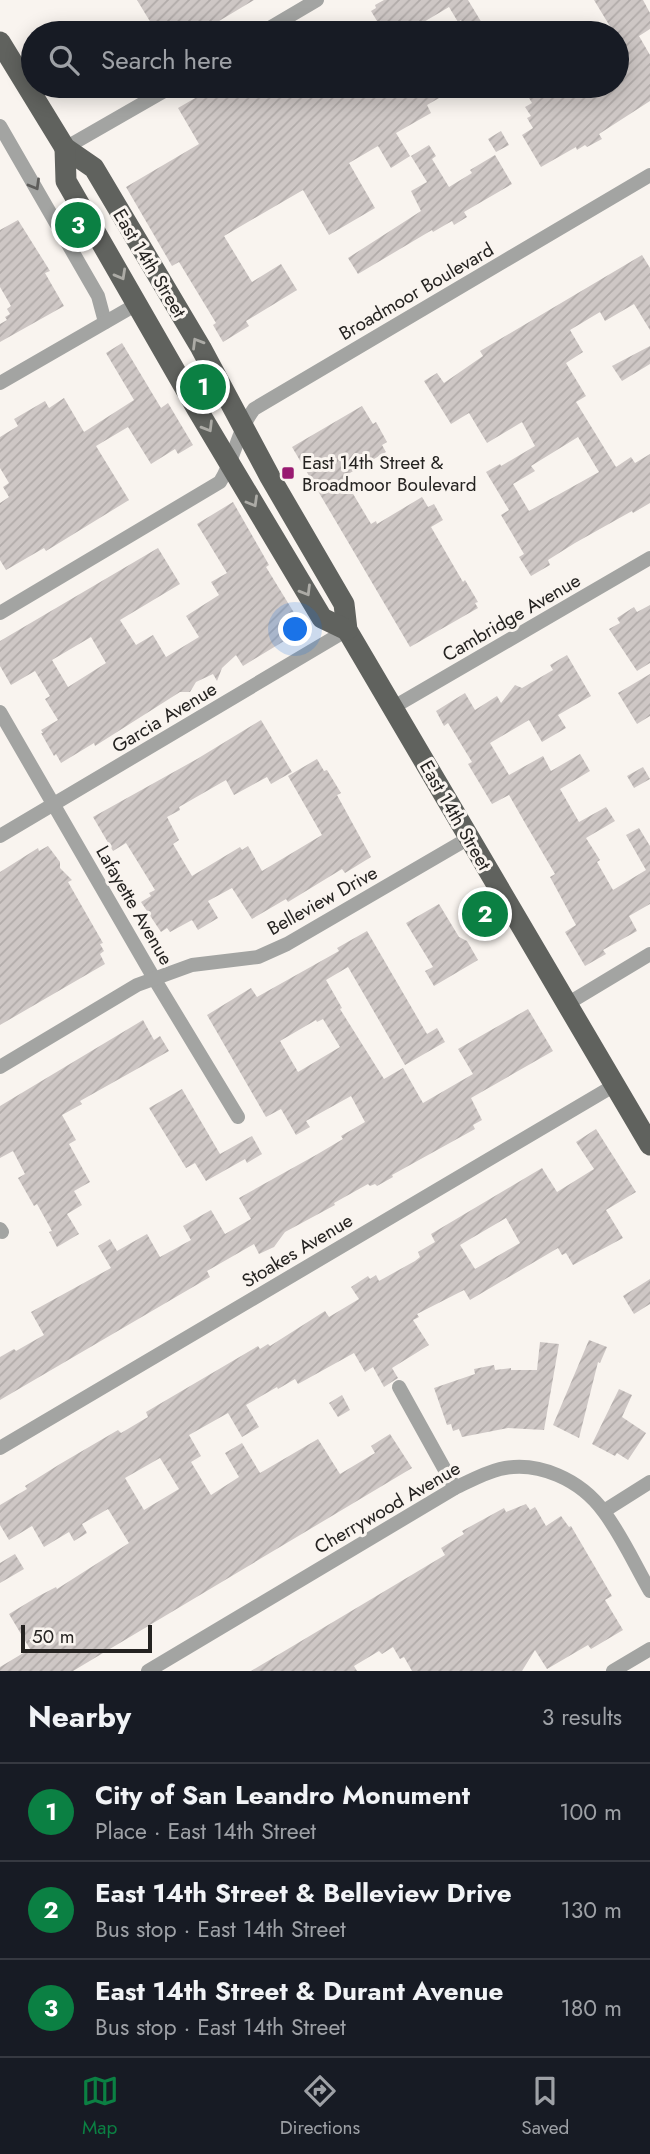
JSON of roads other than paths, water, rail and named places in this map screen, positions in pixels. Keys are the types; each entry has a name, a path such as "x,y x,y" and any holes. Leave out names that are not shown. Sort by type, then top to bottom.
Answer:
{"main road":[{"path":"0,42 21,76"},
{"path":"34,98 65,148"},
{"name":"East 14th Street","path":"65,148 66,181 137,304 322,618 348,630"},
{"name":"East 14th Street","path":"65,148 94,167 201,348 270,477 344,604 348,630 650,1144"}],"street":[{"path":"281,21 317,0"},
{"path":"65,148 152,98"},
{"path":"0,126 98,296 105,322"},
{"name":"Broadmoor Boulevard","path":"242,424 254,409 650,175"},
{"path":"0,383 137,304"},
{"path":"0,613 220,482 231,464 242,424"},
{"name":"Cambridge Avenue","path":"392,708 650,558"},
{"name":"Garcia Avenue","path":"0,836 348,630"},
{"name":"Lafayette Avenue","path":"0,712 155,980 238,1117"},
{"name":"Belleview Drive","path":"0,1067 137,985 192,965 258,957 287,943 469,838"},
{"path":"568,1004 650,954"},
{"name":"Stoakes Avenue","path":"0,1448 615,1085"},
{"path":"399,1387 455,1488"},
{"name":"Cherrywood Avenue","path":"148,1671 455,1488 492,1471 528,1467 568,1480 589,1495 604,1511"},
{"path":"650,1482 604,1511 650,1591"},
{"path":"614,1671 650,1649"}],"place":[{"name":"East 14th Street & Durant Avenue","path":"78,225"},
{"name":"City of San Leandro Monument","path":"203,387"},
{"name":"East 14th Street & Broadmoor Boulevard","path":"288,473"},
{"name":"East 14th Street & Belleview Drive","path":"485,914"}]}
